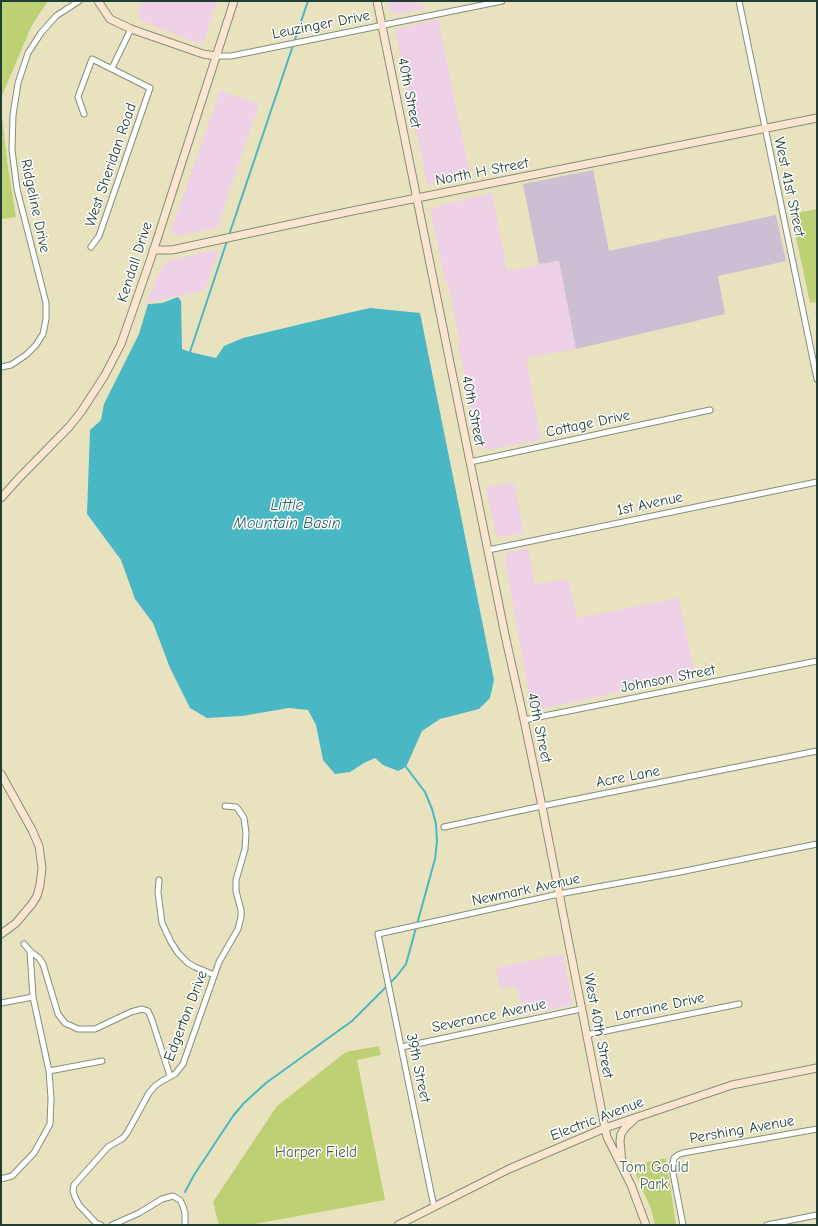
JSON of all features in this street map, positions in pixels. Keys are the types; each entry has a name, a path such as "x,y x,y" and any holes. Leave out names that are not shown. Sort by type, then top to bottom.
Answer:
{"main road":[{"path":"98,1 110,19 131,29 203,54 216,56"},
{"name":"Kendall Drive","path":"1,498 81,412 105,375 123,338 234,1"},
{"name":"40th Street","path":"377,1 505,635 546,826"},
{"name":"North H Street","path":"153,250 172,250 417,198 817,118"},
{"path":"1,774 32,830 38,846 42,868 37,896 16,924 1,934"},
{"name":"West 40th Street","path":"546,826 607,1137 631,1185 646,1225"},
{"name":"Electric Avenue","path":"398,1225 509,1169 605,1128 732,1085 817,1068"},
{"path":"622,1167 620,1141 621,1134 625,1128 640,1115"}],"street":[{"name":"Ridgeline Drive","path":"1,367 11,365 26,355 36,345 43,334 46,319 46,303 17,189 12,150 13,114 18,83 28,54 41,34 56,16 79,1"},
{"name":"Leuzinger Drive","path":"216,56 231,56 502,1"},
{"name":"West 41st Street","path":"739,1 817,378"},
{"path":"84,114 78,97 92,59 112,68 131,29"},
{"name":"West Sheridan Road","path":"91,247 99,236 150,88 112,68"},
{"name":"Cottage Drive","path":"470,462 710,410"},
{"name":"1st Avenue","path":"488,550 817,482"},
{"name":"Johnson Street","path":"524,720 817,661"},
{"name":"Acre Lane","path":"444,828 542,806 817,751"},
{"name":"Edgerton Drive","path":"101,1225 96,1223 79,1205 73,1191 74,1185 108,1147 123,1138 128,1133 149,1093 162,1081 179,1070 183,1064 214,975 224,952 233,939 240,923 241,910 236,891 236,880 247,842 245,826 242,813 236,807 225,806"},
{"name":"Newmark Avenue","path":"378,934 559,894 680,872 817,844"},
{"path":"159,880 158,893 162,923 171,942 178,953 188,963 195,968 214,975"},
{"name":"39th Street","path":"378,934 434,1207"},
{"path":"24,944 39,958 43,964 58,1014 64,1023 84,1030 95,1028 131,1012 142,1009 148,1011 170,1076"},
{"path":"1,1179 12,1176 34,1153 50,1124 51,1098 49,1071 33,997 30,951"},
{"path":"1,1003 33,997"},
{"name":"Lorraine Drive","path":"586,1035 739,1004"},
{"name":"Severance Avenue","path":"402,1047 582,1009"},
{"path":"49,1071 102,1061"},
{"name":"Pershing Avenue","path":"682,1225 672,1168 674,1158 683,1153 817,1129"},
{"path":"112,1225 139,1213 162,1199 173,1196 180,1200 183,1206 185,1213 185,1225"},
{"path":"767,1225 817,1215"}],"shaded area":[{"path":"143,1 217,1 204,41 199,43 140,19 138,15"},
{"path":"388,1 422,1 424,9 394,14 390,10"},
{"path":"438,19 470,175 429,184 427,183 396,33 399,28"},
{"path":"220,91 259,104 217,228 176,236 171,231"},
{"path":"593,170 609,251 776,215 786,261 718,276 725,314 576,349 559,261 539,264 523,184"},
{"path":"492,193 507,271 559,261 576,349 526,358 541,440 485,450 479,446 458,346 460,344 448,283 446,283 431,213 435,207"},
{"path":"219,249 205,290 146,303 163,265 167,261"},
{"path":"514,482 524,533 501,537 495,532 486,487"},
{"path":"528,549 535,584 568,579 577,618 679,598 695,676 537,710 531,706 505,559 507,552"},
{"path":"563,954 573,1003 572,1005 523,1015 517,986 500,989 496,968"}],"green space":[{"path":"1,1 48,1 32,25 1,98"},
{"path":"1,107 8,168 16,217 1,219"},
{"path":"817,209 817,302 810,303 791,214"},
{"name":"Harper Field","path":"379,1046 381,1055 357,1060 385,1200 249,1225 219,1225 213,1202 277,1106 346,1052"},
{"name":"Tom Gould Park","path":"666,1158 676,1225 655,1225 651,1209 632,1165"}],"water":[{"name":"Little Mountain Basin","path":"178,297 181,301 182,349 216,358 224,346 243,338 370,308 420,313 494,680 490,698 479,709 440,719 422,731 406,767 398,771 383,765 375,758 350,772 335,774 323,760 316,725 308,710 289,708 242,716 207,718 190,708 170,668 153,623 135,599 121,560 87,514 90,430 101,420 104,404 139,334 148,304 162,303"}],"waterway":[{"path":"229,235 308,1"},
{"path":"190,352 227,241"},
{"path":"185,1192 194,1175 233,1116 244,1103 266,1083 352,1021 396,977 406,964 435,859 437,841 436,824 425,792 406,767"}]}
